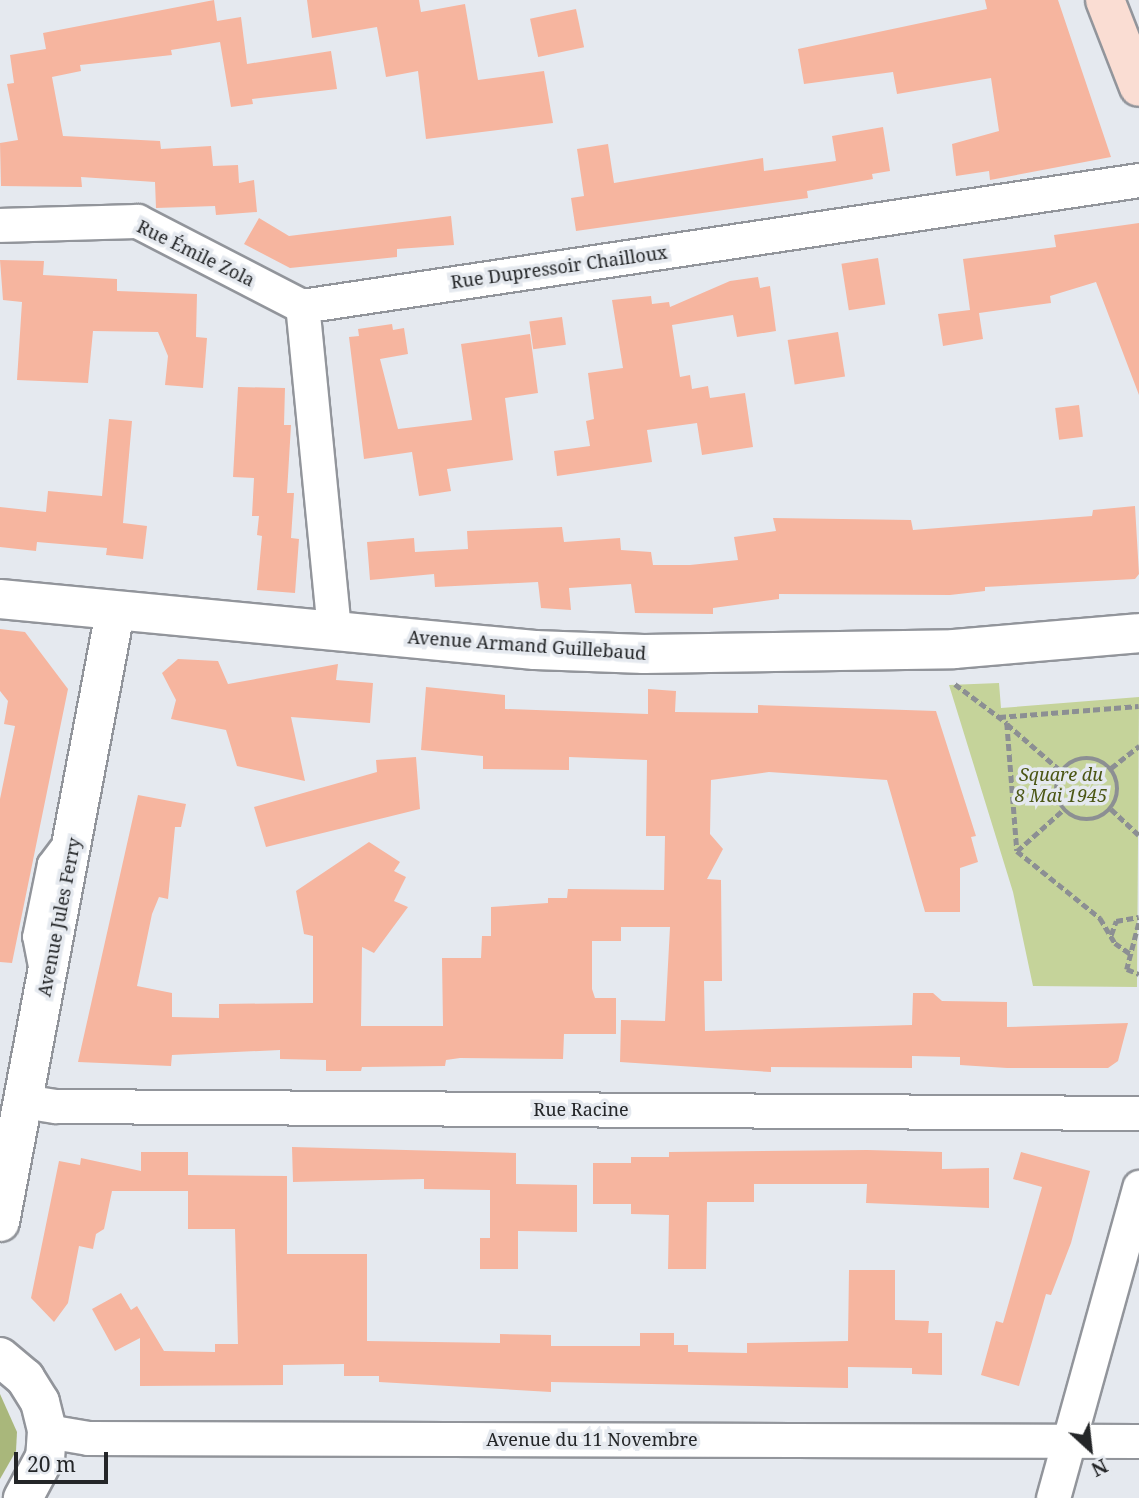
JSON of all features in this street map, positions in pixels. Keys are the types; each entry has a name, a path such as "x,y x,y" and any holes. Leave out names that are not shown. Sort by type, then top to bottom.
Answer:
{"main road":[{"path":"1105,0 1139,87"}],"street":[{"name":"Rue Dupressoir Chailloux","path":"302,306 1139,180"},
{"name":"Rue Émile Zola","path":"0,225 137,221 302,306"},
{"path":"302,306 334,630"},
{"name":"Avenue Armand Guillebaud","path":"0,598 115,612 644,654 954,649 1139,632"},
{"name":"Avenue Jules Ferry","path":"0,1222 115,612"},
{"name":"Rue Racine","path":"23,1101 56,1106 1139,1114"},
{"path":"1053,1498 1139,1187"},
{"path":"0,1357 25,1378 40,1402 47,1431 45,1457 23,1498"},
{"name":"Avenue du 11 Novembre","path":"47,1431 102,1438 1139,1441"}],"path":[{"path":"954,649 955,685 1007,723 1061,771"},
{"path":"998,717 1139,706"},
{"path":"1007,723 1017,851 1100,918 1111,935 1131,954"},
{"path":"1111,768 1139,746"},
{"path":"1084,757 1111,768 1119,789 1111,809 1083,821 1063,810 1056,788 1061,771 1084,757"},
{"path":"1111,809 1139,835"},
{"path":"1017,851 1063,810"},
{"path":"1111,935 1116,921 1139,917"},
{"path":"1139,923 1127,969 1139,974"}],"green space":[{"name":"Square du 8 Mai 1945","path":"999,683 1001,708 1139,697 1137,987 1033,986 1013,892 949,685"},
{"path":"0,1394 17,1432 16,1451 0,1479"}],"building":[{"path":"214,0 217,21 241,17 247,64 331,51 337,89 252,99 253,104 231,107 220,42 171,50 172,55 80,65 81,71 52,77 63,136 160,141 161,149 211,146 213,166 238,165 239,183 254,180 257,212 216,215 215,206 156,208 155,182 81,177 82,187 1,186 0,143 18,140 7,84 14,83 10,55 46,49 43,33"},
{"path":"307,0 419,0 421,12 465,4 478,80 544,71 553,123 426,139 418,71 386,77 377,27 312,38"},
{"path":"985,0 1058,0 1111,157 990,180 989,171 956,176 952,144 999,131 991,78 897,94 893,72 804,84 798,49 987,9"},
{"path":"576,9 584,47 538,57 530,19"},
{"path":"883,127 890,171 872,174 873,179 807,191 808,198 576,231 571,198 584,196 577,149 608,144 614,183 763,158 764,171 836,161 832,136"},
{"path":"451,216 454,245 397,249 397,257 290,268 244,244 259,218 289,236"},
{"path":"1139,223 1139,395 1096,282 1050,296 1051,303 979,313 983,339 943,346 938,314 970,310 963,259 1056,247 1054,235"},
{"path":"878,258 885,304 849,310 841,264"},
{"path":"0,260 44,261 43,275 117,279 117,291 197,294 196,337 207,338 203,388 165,385 168,356 158,332 93,331 88,383 17,380 22,302 3,300"},
{"path":"758,277 760,288 770,286 776,331 737,337 733,315 672,325 680,377 690,375 692,389 708,386 710,398 745,393 753,447 702,455 697,423 647,430 652,462 557,476 554,451 590,446 586,421 594,419 588,373 623,368 612,300 651,296 652,304 669,302 670,307 730,281"},
{"path":"562,317 566,345 533,349 529,322"},
{"path":"392,324 393,330 404,328 408,354 380,359 398,429 472,420 461,344 530,334 538,393 505,398 513,460 447,469 451,491 419,496 412,452 364,459 349,337 359,336 358,329"},
{"path":"838,332 845,376 795,384 788,340"},
{"path":"238,387 285,388 284,425 291,425 287,493 294,493 291,538 299,539 295,593 257,590 262,536 257,535 259,516 252,516 254,478 233,477"},
{"path":"1079,405 1083,437 1059,440 1055,408"},
{"path":"109,419 132,421 123,523 147,526 143,559 106,555 107,548 37,542 36,551 0,547 0,507 46,512 48,491 102,496"},
{"path":"1135,506 1139,574 1135,579 985,587 985,591 950,595 779,594 779,599 713,608 713,614 635,613 631,584 569,588 571,610 541,608 538,582 435,587 434,574 370,580 367,542 414,538 415,552 468,549 467,531 562,527 564,542 620,538 621,550 651,552 653,565 690,565 738,560 734,537 776,531 773,518 911,520 913,530 1092,516 1093,510"},
{"path":"0,629 25,632 68,689 12,963 0,962 0,799 15,726 4,724 8,701 0,691"},
{"path":"178,659 218,661 228,684 338,664 336,680 373,683 370,723 291,717 305,781 237,766 226,730 171,719 176,700 162,673"},
{"path":"426,687 505,695 505,709 648,714 648,689 676,691 675,712 758,713 758,705 936,711 976,836 971,837 978,862 960,868 960,912 925,912 887,780 769,772 711,780 710,834 723,849 707,879 721,880 722,981 704,981 705,1031 912,1025 913,993 933,993 942,1001 1007,1002 1007,1027 1128,1023 1118,1061 1108,1068 1007,1068 960,1065 960,1057 912,1056 912,1068 771,1067 771,1072 620,1062 621,1020 665,1021 670,927 621,927 621,941 592,941 592,989 595,998 616,998 616,1034 564,1034 563,1059 460,1058 446,1060 445,1066 362,1067 361,1071 326,1071 326,1060 280,1059 280,1050 172,1055 171,1066 78,1062 138,795 186,804 181,827 175,827 168,899 159,897 152,914 137,986 172,993 172,1017 219,1018 219,1004 313,1003 313,936 304,934 296,891 369,842 400,862 394,871 406,877 394,901 408,907 374,953 362,947 361,1026 443,1026 442,958 481,958 482,936 491,936 491,907 548,903 548,898 567,898 568,889 664,890 665,836 646,836 647,760 569,757 569,770 483,769 483,756 421,750"},
{"path":"416,757 420,809 266,847 254,807 377,772 376,760"},
{"path":"292,1147 516,1153 516,1184 577,1185 577,1232 518,1231 518,1269 480,1269 480,1238 490,1238 490,1190 424,1189 424,1179 293,1182"},
{"path":"141,1152 188,1152 188,1175 287,1176 287,1254 367,1254 367,1341 500,1343 500,1334 551,1335 551,1346 640,1346 640,1333 674,1333 674,1345 688,1345 688,1352 747,1353 747,1343 848,1341 849,1270 895,1270 895,1320 929,1321 928,1333 942,1333 942,1375 912,1374 912,1368 848,1367 848,1388 551,1382 551,1392 379,1382 379,1376 344,1376 344,1364 283,1365 283,1385 140,1386 140,1338 115,1351 92,1309 121,1293 131,1310 137,1306 164,1351 215,1352 215,1344 238,1344 235,1229 188,1229 188,1191 112,1191 104,1229 96,1234 93,1249 79,1246 68,1303 54,1322 31,1298 59,1161 80,1165 81,1158 141,1171"},
{"path":"669,1152 942,1152 942,1169 989,1168 989,1208 866,1203 867,1184 754,1184 754,1202 707,1202 706,1269 668,1269 669,1215 631,1214 631,1204 593,1204 593,1163 631,1163 631,1157 669,1157"},
{"path":"1021,1152 1090,1171 1071,1243 1051,1295 1046,1294 1019,1386 981,1375 996,1321 1003,1323 1042,1187 1013,1179"}]}
